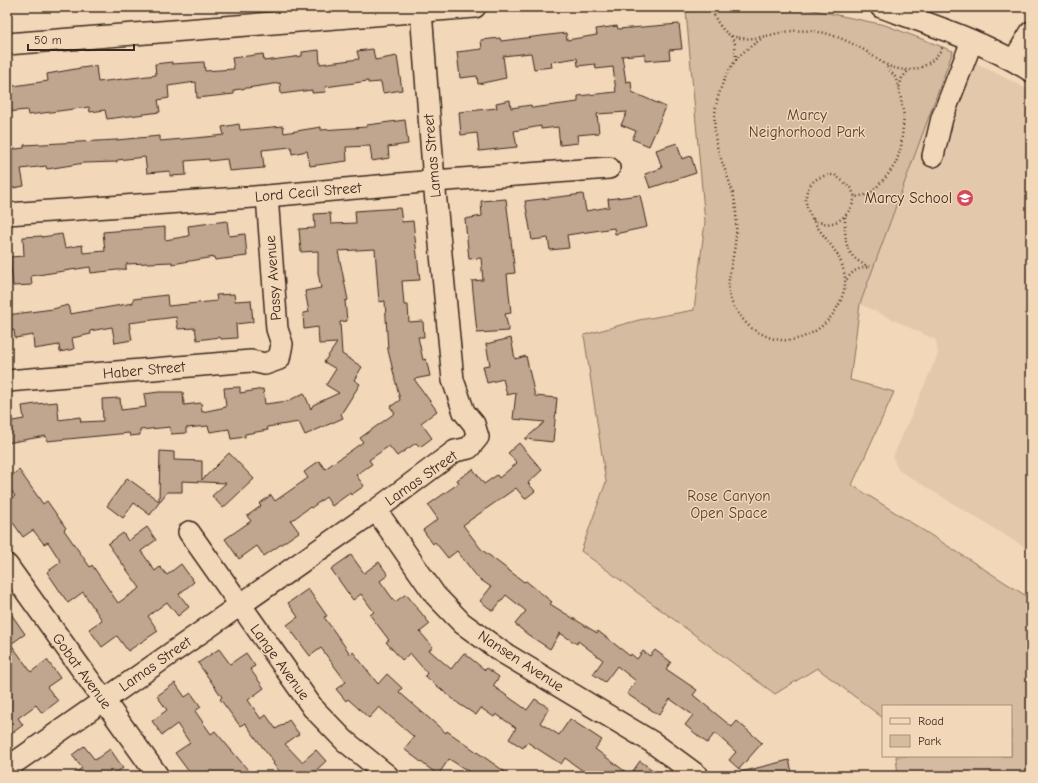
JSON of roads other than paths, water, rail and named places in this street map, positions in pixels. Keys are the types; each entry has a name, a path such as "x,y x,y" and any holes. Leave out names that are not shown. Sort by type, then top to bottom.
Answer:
{"street":[{"path":"7,44 475,7"},
{"path":"881,7 949,30 1022,65 1031,32"},
{"name":"Lamas Street","path":"7,768 376,510 455,451 469,448 478,437 474,424 464,412 452,380 421,11"},
{"path":"933,156 942,118 972,41"},
{"name":"Lord Cecil Street","path":"7,214 267,196 434,180 609,168"},
{"name":"Passy Avenue","path":"267,196 277,329 282,344 279,358"},
{"name":"Haber Street","path":"7,381 252,361 265,364 279,358"},
{"name":"Nansen Avenue","path":"376,510 435,594 462,623 502,652 652,742 698,776"},
{"name":"Lange Avenue","path":"189,532 313,708 345,741 388,776"},
{"name":"Gobat Avenue","path":"7,565 158,776"}],"place":[{"name":"Marcy School","path":"965,198"}],"park label":[{"name":"Marcy Neighorhood Park","path":"807,124"},
{"name":"Rose Canyon Open Space","path":"729,504"}]}
